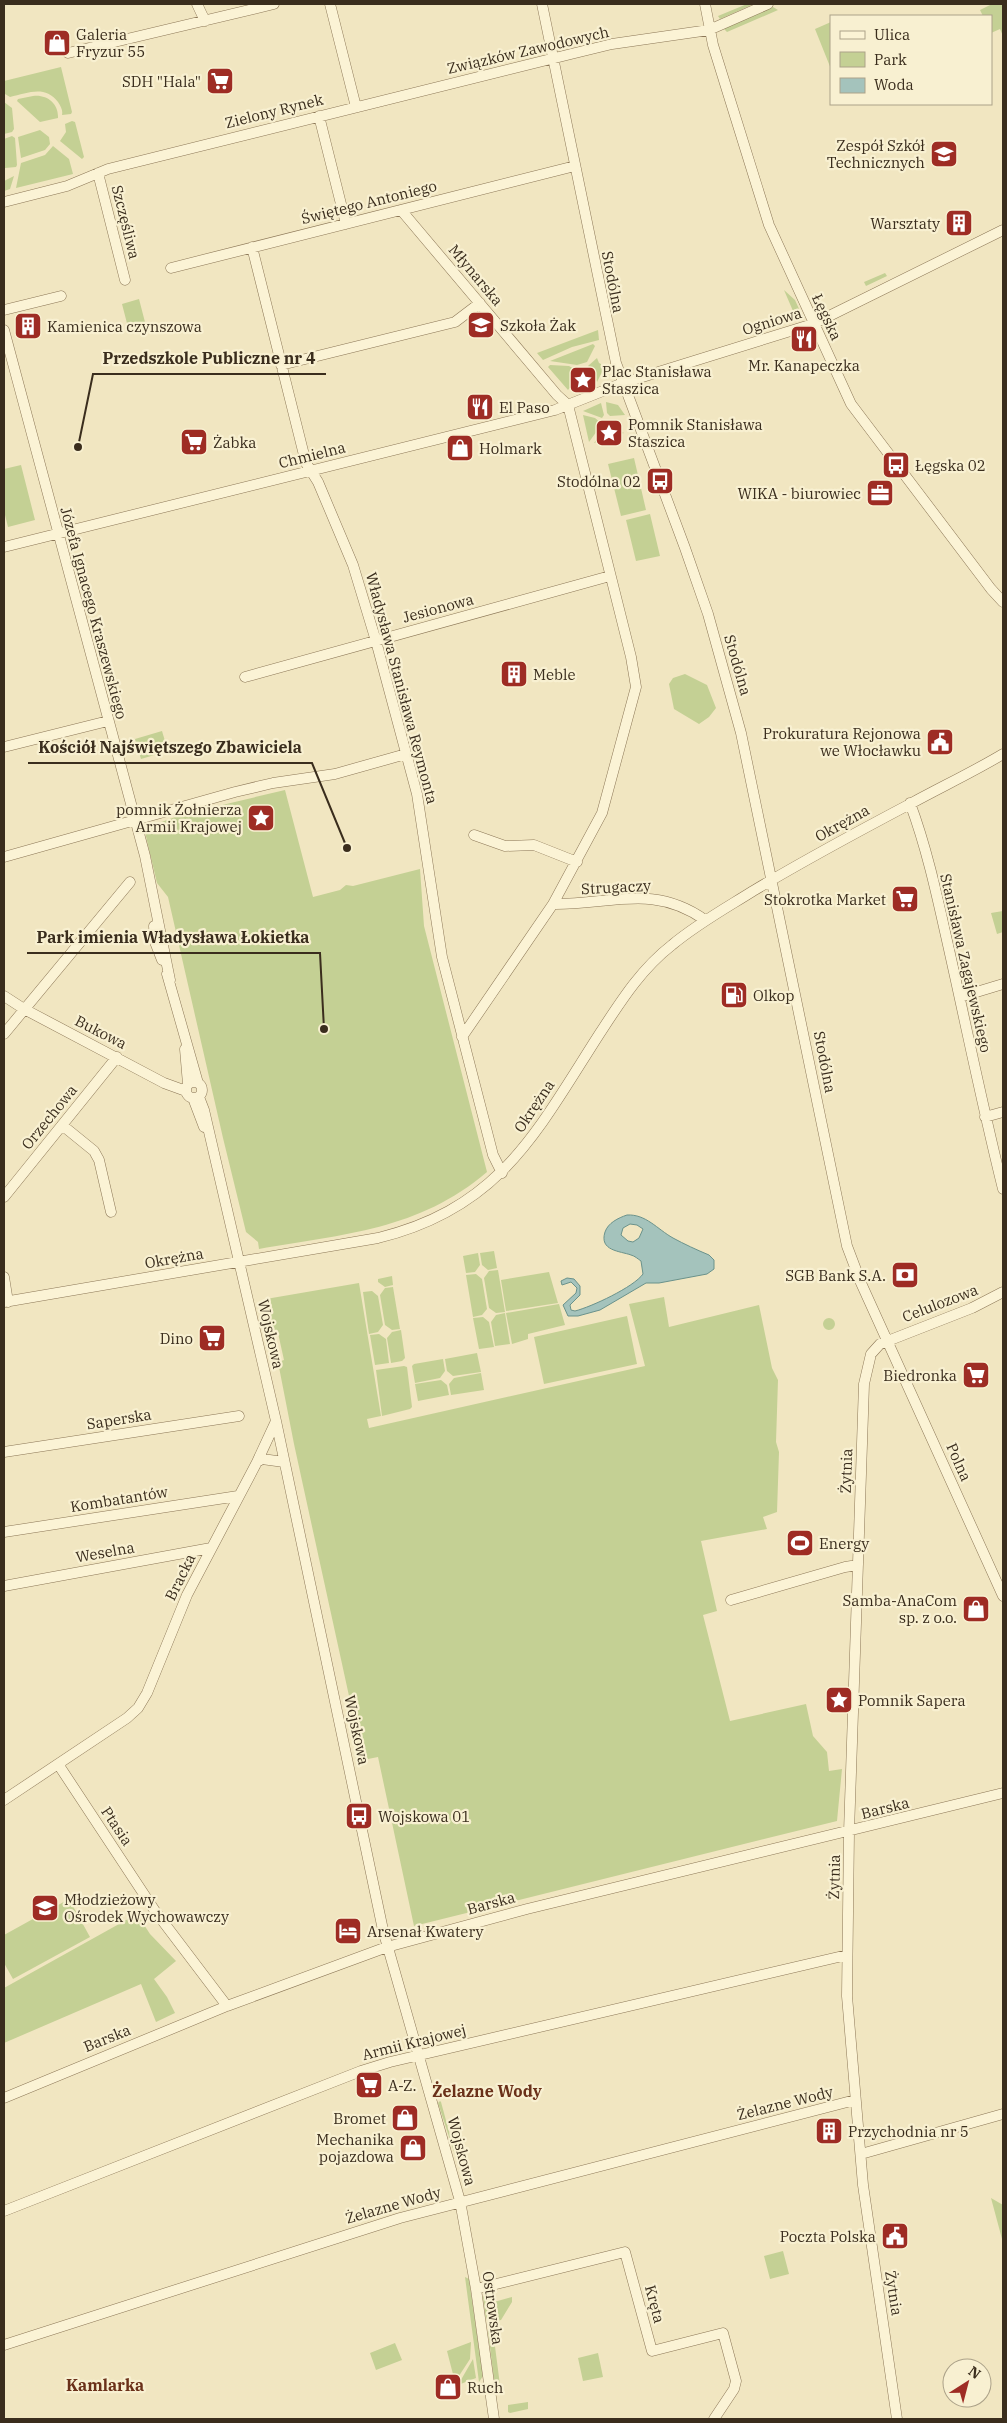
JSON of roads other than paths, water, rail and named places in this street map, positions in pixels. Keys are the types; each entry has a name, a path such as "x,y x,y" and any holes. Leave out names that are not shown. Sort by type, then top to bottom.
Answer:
{"street":[{"path":"197,4 205,20"},
{"path":"68,53 270,4"},
{"path":"330,4 356,107"},
{"name":"Stodólna","path":"542,4 610,340 623,383 685,548 715,639 742,733 846,1246 887,1340"},
{"name":"Łęgska","path":"705,4 709,30 769,225 813,324 858,416 1003,602"},
{"name":"Związków Zawodowych","path":"356,107 612,44 709,30 768,4"},
{"name":"Zielony Rynek","path":"4,202 67,186 98,172 356,107"},
{"path":"319,116 346,224"},
{"name":"Świętego Antoniego","path":"171,268 574,166"},
{"name":"Szczęśliwa","path":"98,172 125,280"},
{"name":"Młynarska","path":"401,210 568,405"},
{"name":"Ogniowa","path":"623,383 813,324 1003,230"},
{"name":"Władysława Stanisława Reymonta","path":"252,247 306,464 318,482 353,564 376,641 417,794 438,938 493,1155 502,1173"},
{"path":"4,310 61,296"},
{"path":"281,365 449,324 460,319 480,303"},
{"name":"Józefa Ignacego Kraszewskiego","path":"4,330 148,869 153,903 185,1041 193,1091 204,1110 240,1262"},
{"name":"Chmielna","path":"4,547 555,410 623,383"},
{"path":"462,1036 553,904 577,862 607,801 636,687 634,666 568,405"},
{"name":"Jesionowa","path":"245,677 610,576"},
{"path":"4,747 108,721"},
{"path":"4,857 274,783 335,774 406,754"},
{"name":"Okrężna","path":"6,1302 378,1238 406,1231 462,1204 502,1173 543,1121 630,988 661,954 705,920 772,880 910,803 1003,754"},
{"name":"Stanisława Zagajewskiego","path":"910,803 922,838 1003,1189"},
{"path":"474,835 505,846 534,845 577,862"},
{"path":"4,1034 130,882"},
{"name":"Strugaczy","path":"553,904 648,898 688,908 705,920"},
{"path":"960,997 1003,984"},
{"name":"Bukowa","path":"4,996 24,1010 164,1083 193,1091"},
{"name":"Orzechowa","path":"4,1196 117,1057"},
{"path":"985,1117 1003,1112"},
{"path":"62,1125 94,1151 99,1160 111,1212"},
{"name":"Wojskowa","path":"240,1262 276,1421 388,1947 460,2201"},
{"path":"4,1277 6,1302"},
{"name":"Celulozowa","path":"887,1340 972,1308 1003,1292"},
{"name":"Żytnia","path":"887,1340 880,1344 871,1354 864,1384 849,1832 847,1996 855,2100 869,2233 897,2419"},
{"name":"Polna","path":"887,1340 1003,1596"},
{"name":"Saperska","path":"4,1452 239,1416"},
{"name":"Bracka","path":"58,1764 122,1722 138,1708 148,1693 187,1595 257,1462 276,1421"},
{"path":"257,1462 262,1459 284,1462"},
{"name":"Kombatantów","path":"4,1532 238,1496"},
{"name":"Weselna","path":"4,1586 211,1548"},
{"path":"731,1600 845,1567 858,1565"},
{"path":"4,1800 58,1764"},
{"name":"Ptasia","path":"58,1764 150,1904 227,2006"},
{"name":"Barska","path":"4,2098 227,2006 388,1947 527,1909 1003,1793"},
{"name":"Armii Krajowej","path":"4,2211 361,2071 420,2055 848,1955"},
{"name":"Żelazne Wody","path":"4,2345 400,2218 855,2100"},
{"path":"861,2154 1003,2114"},
{"name":"Ostrowska","path":"460,2201 476,2289 494,2419"},
{"name":"Kręta","path":"476,2289 625,2252 652,2351 723,2333 736,2381 734,2389 714,2419"}],"water":[{"path":"627,1215 646,1219 673,1238 709,1255 714,1260 714,1269 707,1274 659,1283 646,1283 600,1310 578,1316 568,1316 563,1305 576,1293 577,1288 571,1282 562,1285 561,1281 567,1278 574,1279 580,1286 580,1295 570,1305 571,1310 575,1311 612,1296 631,1285 643,1274 641,1261 632,1255 608,1247 605,1243 605,1232 608,1226","holes":["630,1224 637,1225 643,1229 639,1238 633,1242 628,1241 621,1235 623,1228"]}],"place":[{"name":"Galeria Fryzur 55","path":"57,43"},
{"name":"SDH \"Hala\"","path":"220,81"},
{"name":"Zespół Szkół Technicznych","path":"944,154"},
{"name":"Warsztaty","path":"959,223"},
{"name":"Szkoła Żak","path":"481,325"},
{"name":"Kamienica czynszowa","path":"28,326"},
{"name":"Mr. Kanapeczka","path":"804,339"},
{"name":"Plac Stanisława Staszica","path":"583,380"},
{"name":"El Paso","path":"480,407"},
{"name":"Pomnik Stanisława Staszica","path":"609,433"},
{"name":"Żabka","path":"194,442"},
{"name":"Przedszkole Publiczne nr 4","path":"78,447"},
{"name":"Holmark","path":"460,448"},
{"name":"Łęgska 02","path":"896,465"},
{"name":"Stodólna 02","path":"660,481"},
{"name":"WIKA - biurowiec","path":"880,493"},
{"name":"Meble","path":"514,674"},
{"name":"Prokuratura Rejonowa we Włocławku","path":"940,742"},
{"name":"pomnik Żołnierza Armii Krajowej","path":"261,818"},
{"name":"Kościół Najświętszego Zbawiciela","path":"347,848"},
{"name":"Stokrotka Market","path":"905,899"},
{"name":"Olkop","path":"734,995"},
{"name":"Park imienia Władysława Łokietka","path":"324,1029"},
{"name":"SGB Bank S.A.","path":"905,1275"},
{"name":"Dino","path":"212,1338"},
{"name":"Biedronka","path":"976,1375"},
{"name":"Energy","path":"800,1543"},
{"name":"Samba-AnaCom sp. z o.o.","path":"976,1609"},
{"name":"Pomnik Sapera","path":"839,1700"},
{"name":"Wojskowa 01","path":"359,1816"},
{"name":"Młodzieżowy Ośrodek Wychowawczy","path":"45,1908"},
{"name":"Arsenał Kwatery","path":"348,1931"},
{"name":"A-Z.","path":"369,2085"},
{"name":"Bromet","path":"405,2118"},
{"name":"Przychodnia nr 5","path":"829,2131"},
{"name":"Mechanika pojazdowa","path":"413,2148"},
{"name":"Poczta Polska","path":"895,2236"},
{"name":"Ruch","path":"448,2387"}],"district":[{"name":"Żelazne Wody","path":"487,2091"},
{"name":"Kamlarka","path":"105,2385"}]}
